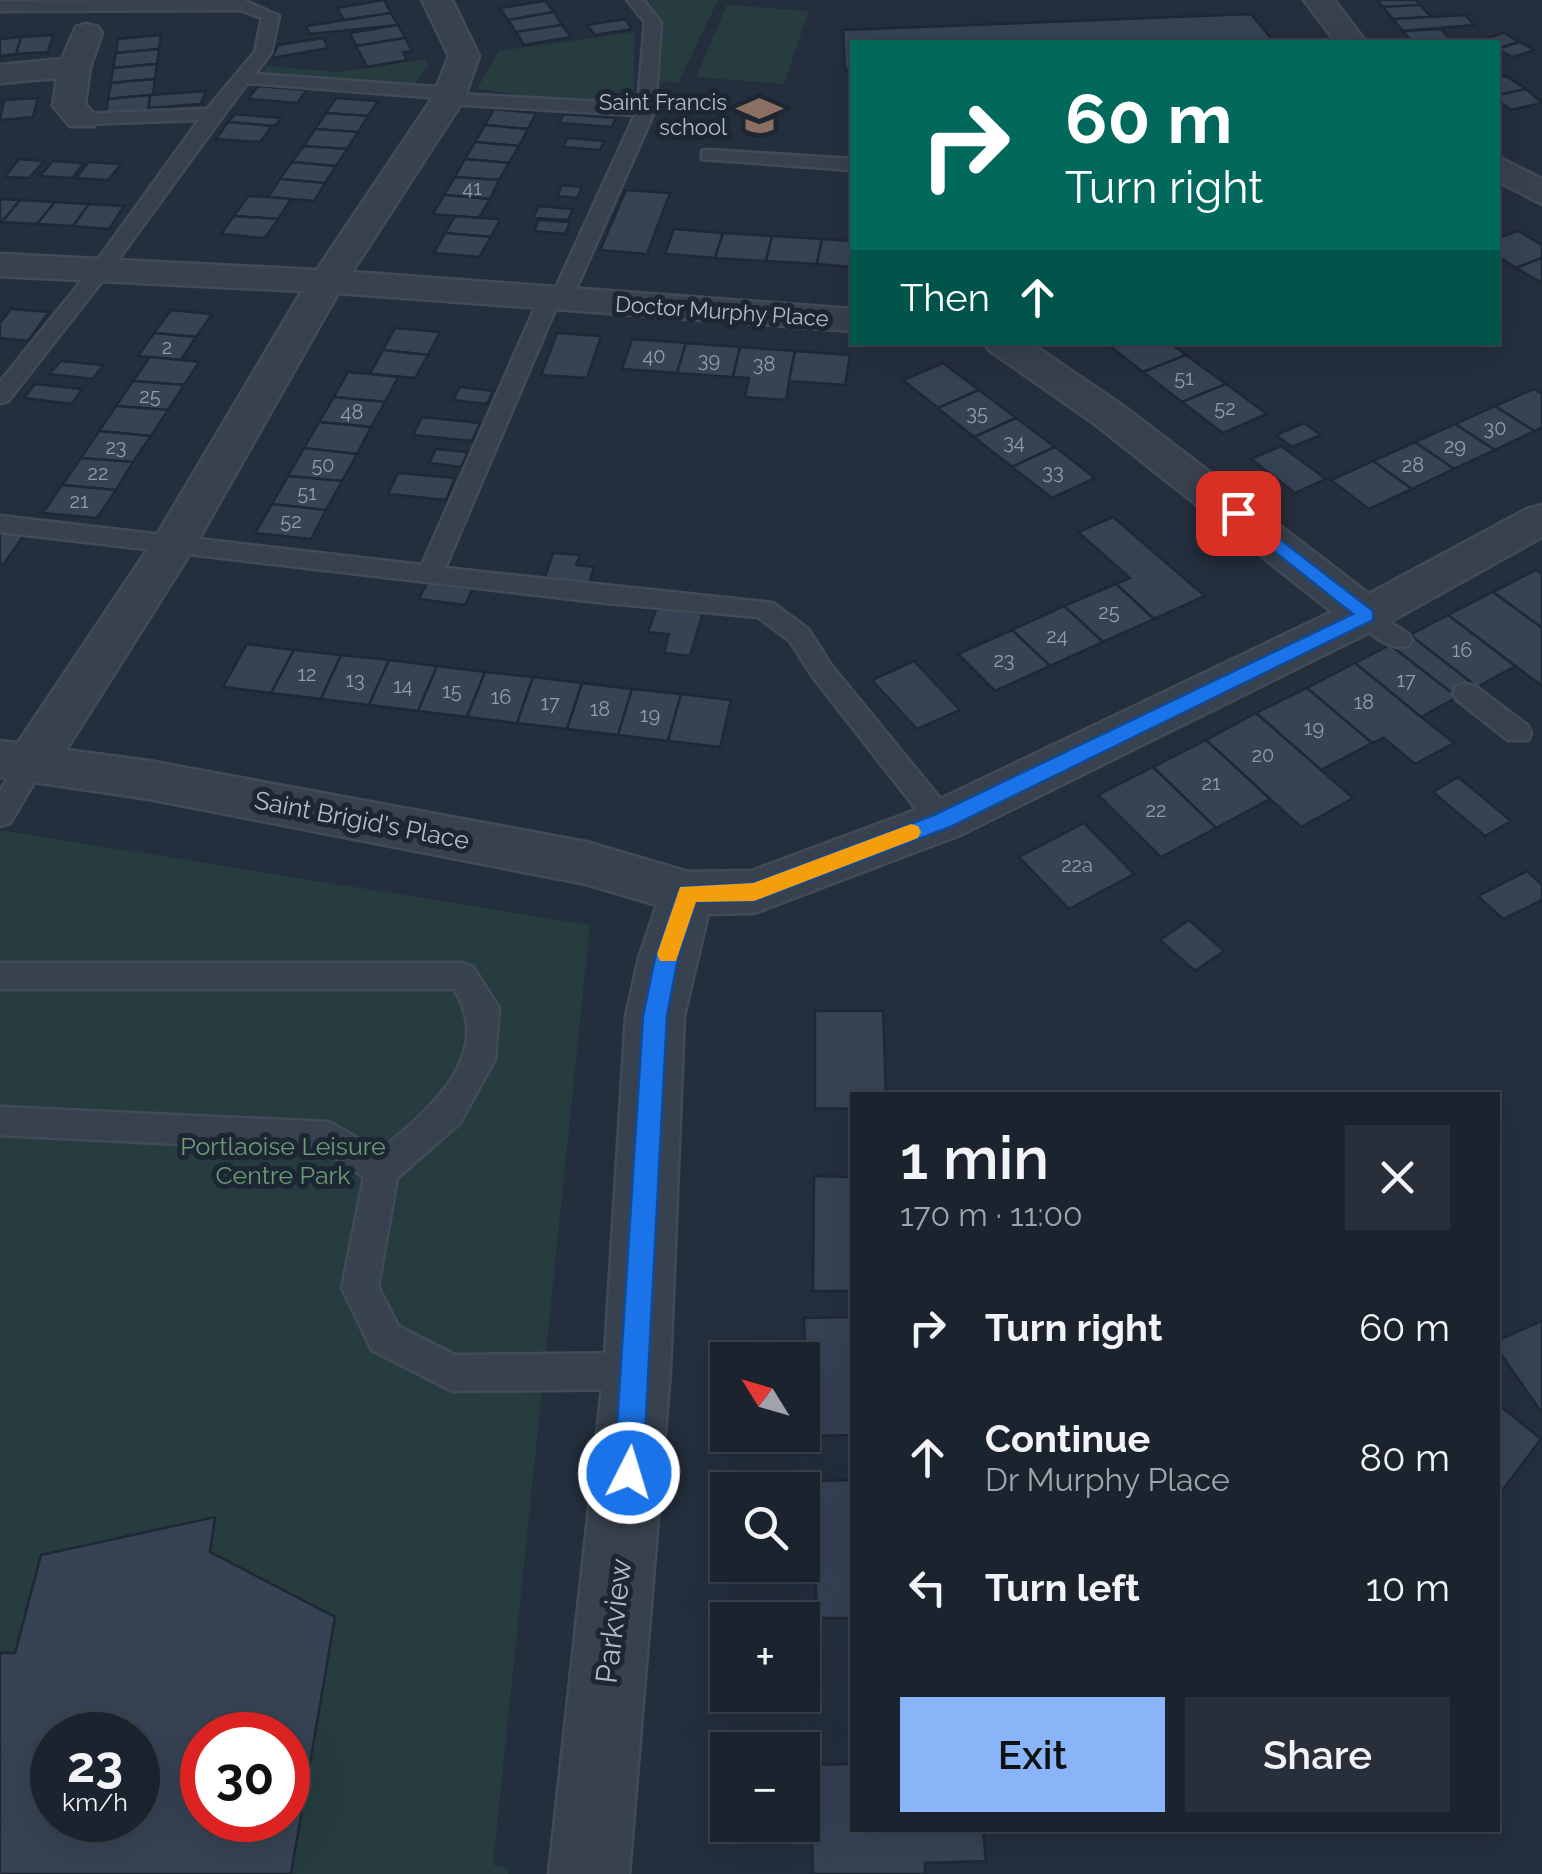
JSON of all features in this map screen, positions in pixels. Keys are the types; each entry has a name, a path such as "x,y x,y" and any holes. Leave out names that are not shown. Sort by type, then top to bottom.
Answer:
{"street":[{"path":"16,761 174,544 326,282 449,96 464,56 437,0"},
{"path":"1320,0 1350,40"},
{"path":"82,119 70,106 74,66 88,33"},
{"path":"0,74 74,66"},
{"path":"1501,173 1542,194"},
{"path":"0,265 326,282 567,300"},
{"name":"Doctor Murphy Place","path":"567,300 850,320"},
{"path":"1008,345 1109,415 1383,628"},
{"path":"688,893 754,892 942,821 1307,644 1383,628 1416,586 1542,518"},
{"name":"Saint Brigid's Place","path":"16,761 150,780 586,862 688,893"},
{"name":"Parkview","path":"589,1874 637,1370 655,1016 667,958 688,893"}],"lane":[{"path":"431,572 567,300 646,110 653,22 634,0"},
{"path":"0,6 243,5 271,16 262,53 0,396"},
{"path":"244,78 646,110"},
{"path":"82,119 212,114"},
{"path":"708,154 850,166"},
{"path":"0,524 764,610 799,635 822,672 942,821"},
{"path":"1466,692 1518,733"},
{"path":"0,815 16,761"},
{"path":"0,976 462,976 483,1008 479,1059 448,1113 382,1170 360,1288 385,1338 452,1373 637,1370"},
{"path":"0,1121 329,1137 382,1170"}],"green space":[{"path":"644,0 718,0 678,83 660,81 653,7"},
{"path":"727,5 809,11 784,84 696,77"},
{"path":"634,32 634,89 622,96 560,99 477,89 499,51"},
{"path":"425,59 429,66 413,85 261,74 266,66 339,72"},
{"name":"Portlaoise Leisure Centre Park","path":"0,830 590,925 493,1865 508,1868 508,1874 0,1874"}],"building":[{"path":"384,0 391,13 344,20 337,8"},
{"path":"1377,0 1416,0 1420,5 1383,7"},
{"path":"545,1 554,12 508,20 500,8"},
{"path":"1420,5 1431,17 1393,19 1383,7"},
{"path":"554,12 562,25 516,32 508,20"},
{"path":"391,13 398,25 310,34 306,26"},
{"path":"1251,14 1272,40 850,40 850,70 845,70 843,30"},
{"path":"1465,15 1474,25 1403,31 1393,19"},
{"path":"625,19 632,29 595,35 587,25"},
{"path":"398,25 405,38 356,46 350,33"},
{"path":"562,25 571,37 524,45 516,32"},
{"path":"1441,29 1450,40 1410,40 1403,31"},
{"path":"1504,33 1519,42 1500,47 1500,40 1480,40"},
{"path":"53,35 48,52 16,54 21,37"},
{"path":"161,35 159,49 116,53 118,39"},
{"path":"21,37 16,54 0,56 0,39"},
{"path":"323,38 328,48 272,58 278,45"},
{"path":"405,38 412,51 403,52 407,60 367,67 356,46"},
{"path":"1519,42 1535,50 1512,57 1500,48"},
{"path":"159,49 157,64 113,68 116,53"},
{"path":"157,64 155,79 111,83 113,68"},
{"path":"1506,76 1526,89 1500,95 1500,78"},
{"path":"155,79 153,95 108,99 111,83"},
{"path":"258,86 307,90 297,103 248,99"},
{"path":"1526,89 1542,103 1511,110 1500,102 1500,95"},
{"path":"206,91 201,104 149,108 150,95"},
{"path":"150,95 148,110 106,114 108,99"},
{"path":"38,98 33,117 0,120 4,100"},
{"path":"336,98 378,101 368,116 326,113"},
{"path":"494,109 536,113 528,129 485,125"},
{"path":"326,113 368,116 358,132 315,129"},
{"path":"235,114 281,118 275,126 228,122"},
{"path":"564,114 616,118 612,127 559,123"},
{"path":"228,122 272,126 260,142 216,139"},
{"path":"485,125 528,129 519,146 475,142"},
{"path":"315,129 358,132 347,149 304,146"},
{"path":"567,138 604,141 600,150 563,147"},
{"path":"475,142 519,146 509,163 465,159"},
{"path":"304,146 347,149 336,166 292,162"},
{"path":"19,159 44,161 29,178 5,177"},
{"path":"465,159 509,163 499,180 455,177"},
{"path":"53,161 84,163 72,178 40,176"},
{"path":"89,162 121,164 108,180 76,178"},
{"path":"292,162 336,166 325,183 280,179"},
{"path":"455,177 499,180 490,199 444,195"},
{"path":"280,179 325,183 314,201 268,197"},
{"path":"562,185 582,187 577,198 557,196"},
{"path":"626,190 670,193 647,254 600,250"},
{"path":"444,195 490,199 479,218 433,214"},
{"path":"248,196 291,199 278,219 234,216"},
{"path":"0,199 20,200 2,222 0,222"},
{"path":"20,200 55,202 37,224 2,222"},
{"path":"55,202 89,204 73,226 37,224"},
{"path":"89,204 124,206 109,229 73,226"},
{"path":"539,206 573,209 568,220 533,218"},
{"path":"234,216 278,219 265,238 221,234"},
{"path":"455,216 500,219 491,237 445,233"},
{"path":"539,220 570,222 565,234 534,231"},
{"path":"674,229 723,233 715,258 665,254"},
{"path":"1518,231 1542,245 1542,258 1516,268 1500,257 1500,237"},
{"path":"445,233 491,237 479,257 434,253"},
{"path":"723,233 772,236 766,261 715,258"},
{"path":"772,236 822,239 817,264 766,261"},
{"path":"822,239 850,241 850,267 817,264"},
{"path":"1542,258 1542,283 1516,268"},
{"path":"11,309 49,312 28,341 0,338 0,323"},
{"path":"171,310 212,314 196,337 154,333"},
{"path":"395,328 440,332 428,355 383,350"},
{"path":"154,333 196,337 181,360 138,356"},
{"path":"557,333 601,336 587,378 541,375"},
{"path":"632,339 686,343 677,373 622,369"},
{"path":"686,343 740,347 733,377 677,373"},
{"path":"1109,345 1173,345 1186,355 1143,372"},
{"path":"740,347 795,351 786,400 745,397 749,378 733,377"},
{"path":"383,350 428,355 415,378 370,374"},
{"path":"795,351 850,355 845,385 789,381"},
{"path":"1186,355 1226,384 1182,402 1143,372"},
{"path":"150,357 199,362 184,385 133,381"},
{"path":"61,361 103,365 93,379 49,374"},
{"path":"943,363 979,390 938,408 903,380"},
{"path":"348,372 398,377 385,402 334,397"},
{"path":"133,381 184,385 168,410 116,406"},
{"path":"35,384 82,389 72,404 24,398"},
{"path":"1226,384 1267,414 1223,433 1182,402"},
{"path":"460,387 493,391 487,404 453,400"},
{"path":"1534,389 1542,394 1542,428 1534,431 1495,406"},
{"path":"979,390 1016,418 974,437 938,408"},
{"path":"334,397 385,402 371,427 319,422"},
{"path":"116,406 168,410 151,436 99,431"},
{"path":"1495,406 1534,431 1495,450 1455,424"},
{"path":"422,417 480,423 472,441 413,435"},
{"path":"1016,418 1055,447 1012,467 974,437"},
{"path":"319,422 371,427 357,454 304,448"},
{"path":"1304,423 1321,435 1292,447 1276,435"},
{"path":"1455,424 1495,450 1454,469 1415,442"},
{"path":"99,431 151,436 133,462 81,458"},
{"path":"1415,442 1454,469 1412,489 1373,461"},
{"path":"1281,446 1326,479 1295,493 1251,459"},
{"path":"1055,447 1095,478 1052,498 1012,467"},
{"path":"304,448 357,454 342,481 288,476"},
{"path":"436,449 468,452 461,467 429,463"},
{"path":"81,458 133,462 116,490 62,485"},
{"path":"1373,461 1412,489 1369,509 1331,480"},
{"path":"398,473 455,478 446,500 388,494"},
{"path":"288,476 342,481 326,510 272,504"},
{"path":"62,485 116,490 97,518 43,513"},
{"path":"272,504 326,510 311,539 255,533"},
{"path":"1113,517 1205,596 1154,619 1116,584 1130,578 1078,532"},
{"path":"0,531 25,534 3,565 0,564"},
{"path":"553,553 580,555 576,565 594,567 589,584 544,580"},
{"path":"1536,570 1542,574 1542,628 1493,592"},
{"path":"429,579 474,585 465,605 419,599"},
{"path":"1116,584 1154,619 1103,642 1064,606"},
{"path":"1493,592 1542,628 1542,686 1448,615"},
{"path":"658,604 704,609 690,656 664,653 669,634 648,632"},
{"path":"1064,606 1103,642 1050,666 1012,630"},
{"path":"1448,615 1515,666 1477,687 1410,635"},
{"path":"1012,630 1050,666 995,691 958,654"},
{"path":"1410,635 1477,687 1457,697 1390,645"},
{"path":"247,644 294,650 271,693 223,687"},
{"path":"1390,645 1457,697 1421,717 1355,663"},
{"path":"294,650 341,655 321,699 271,693"},
{"path":"341,655 389,660 369,705 321,699"},
{"path":"389,660 437,666 418,711 369,705"},
{"path":"914,661 960,710 917,729 872,680"},
{"path":"1355,663 1454,743 1415,764 1384,738 1372,743 1307,688"},
{"path":"437,666 485,672 467,717 418,711"},
{"path":"485,672 533,677 517,723 467,717"},
{"path":"533,677 582,683 567,729 517,723"},
{"path":"582,683 632,689 618,735 567,729"},
{"path":"1307,688 1372,743 1321,770 1256,713"},
{"path":"632,689 681,694 668,741 618,735"},
{"path":"681,694 731,700 720,747 668,741"},
{"path":"1256,713 1353,798 1301,827 1206,740"},
{"path":"1206,740 1270,799 1216,828 1153,767"},
{"path":"1153,767 1216,828 1161,857 1098,795"},
{"path":"1458,777 1511,821 1485,836 1433,792"},
{"path":"1084,823 1134,874 1069,909 1019,857"},
{"path":"1527,871 1542,885 1542,900 1503,919 1478,896"},
{"path":"1189,920 1224,951 1195,971 1160,940"},
{"path":"815,1011 883,1011 886,1092 850,1092 850,1109 815,1108"},
{"path":"814,1176 850,1177 850,1291 813,1291"},
{"path":"850,1317 850,1435 820,1436 820,1342 805,1342 804,1318"},
{"path":"1542,1321 1542,1413 1500,1353 1500,1339"},
{"path":"1500,1406 1541,1439 1500,1493"},
{"path":"850,1480 850,1618 820,1618 820,1602 816,1602 820,1481"},
{"path":"215,1517 210,1552 335,1617 310,1763 310,1712 180,1712 180,1842 296,1842 291,1874 0,1874 0,1653 15,1653 41,1555"},
{"path":"850,1764 850,1832 983,1832 986,1861 925,1863 925,1874 813,1874 812,1842 820,1842 820,1765"}],"slow traffic":[{"path":"668,954 688,893 754,892 911,832"}],"place":[{"name":"Saint Francis school","path":"760,115"}],"route":[{"path":"629,1473 655,1016 667,958 688,893 754,892 942,821 1366,615 1238,513"}]}
